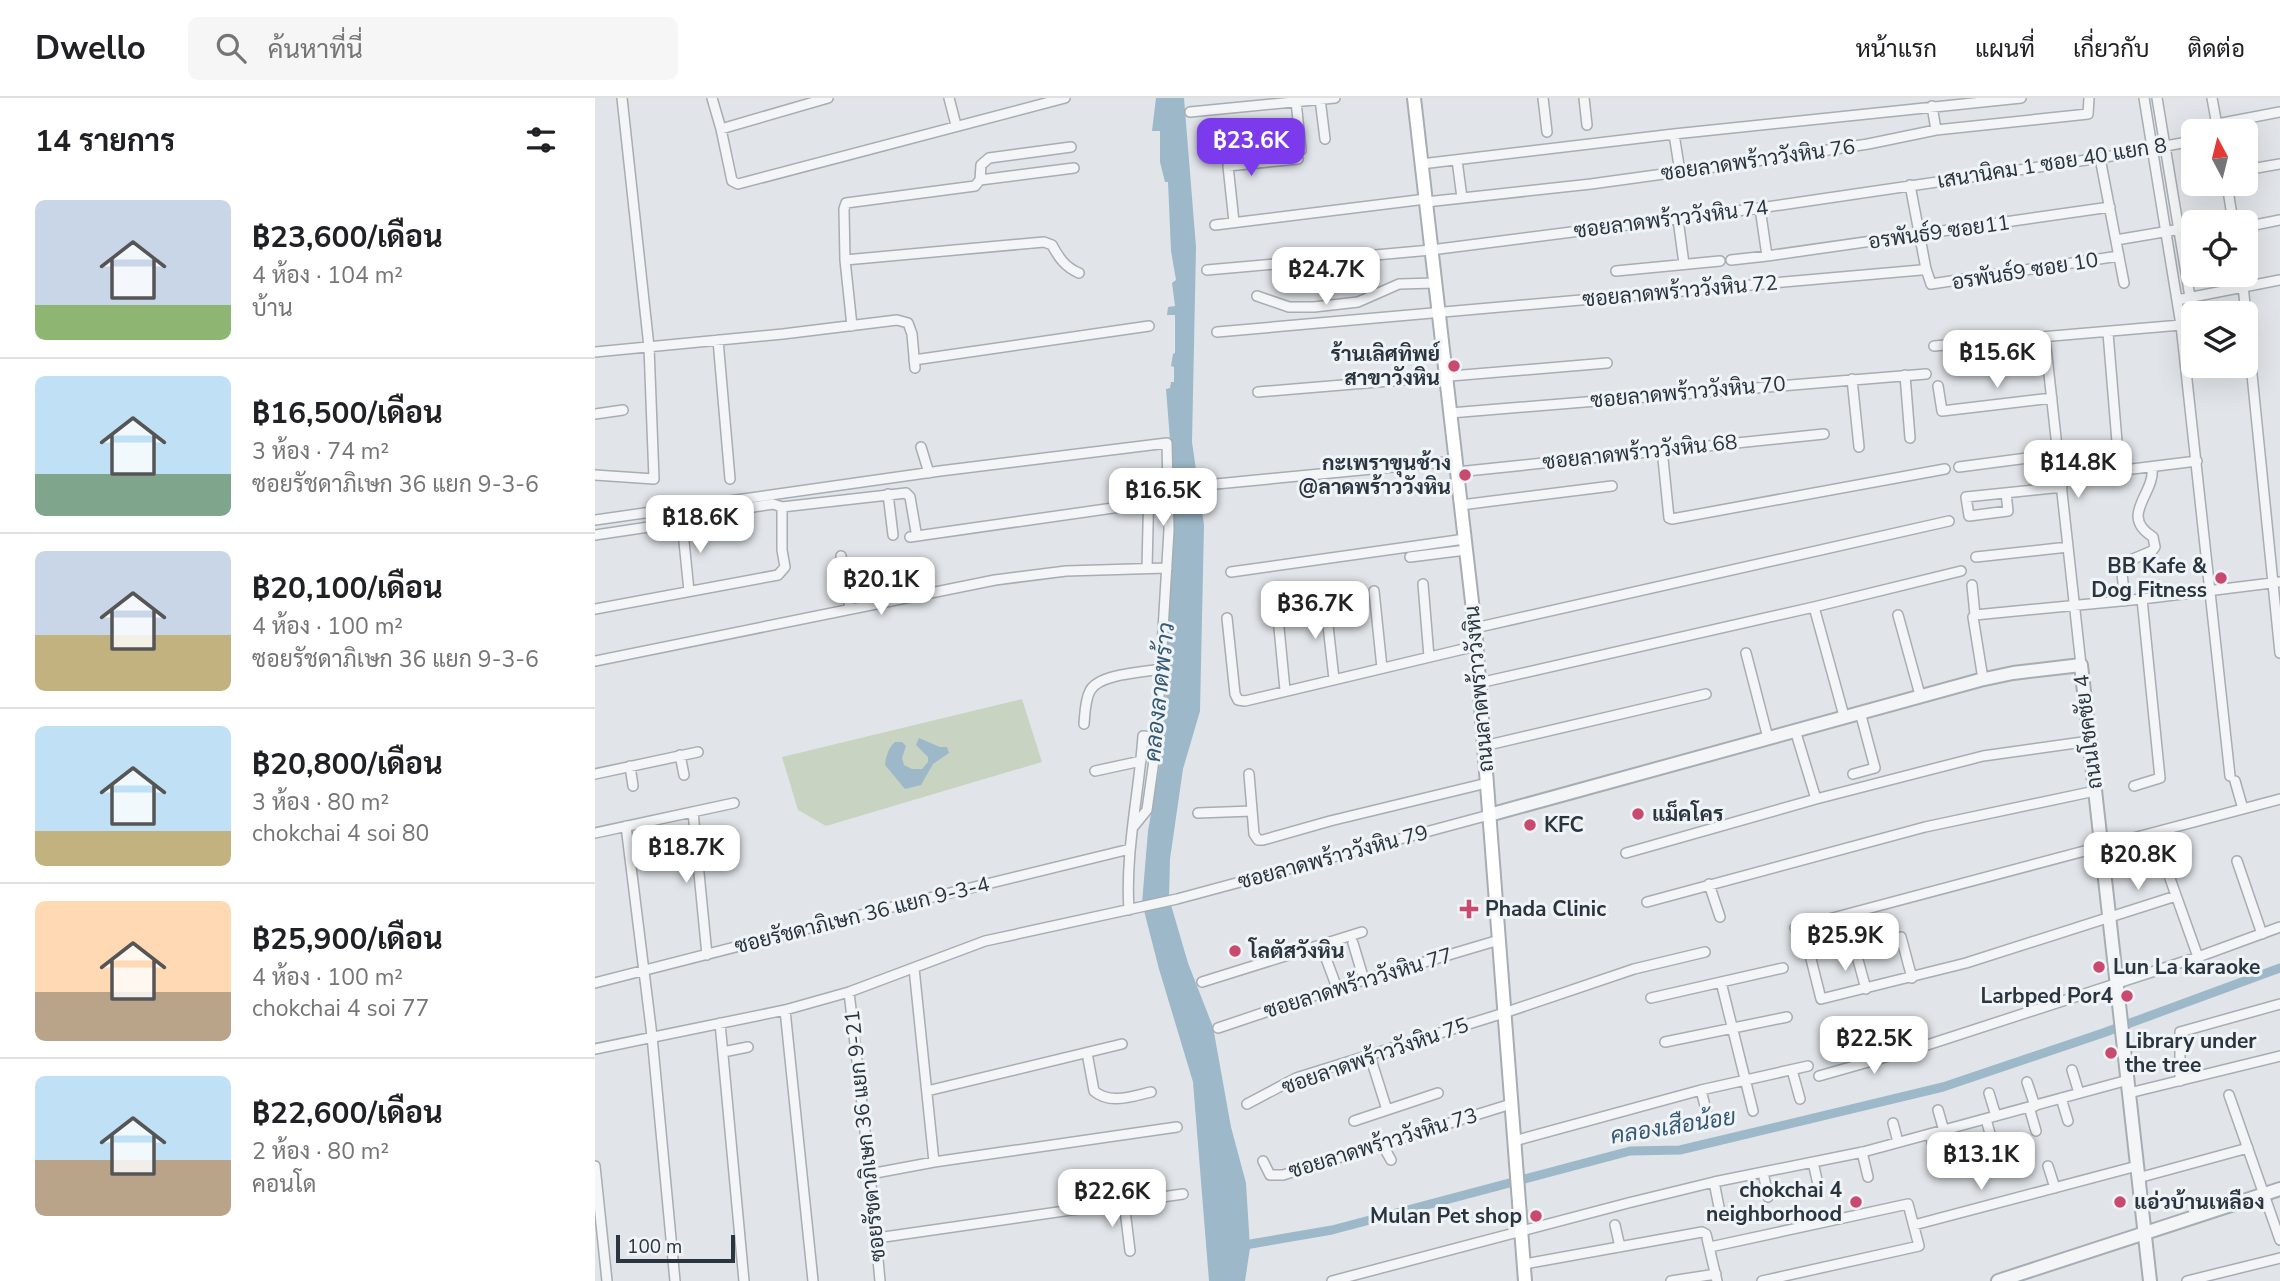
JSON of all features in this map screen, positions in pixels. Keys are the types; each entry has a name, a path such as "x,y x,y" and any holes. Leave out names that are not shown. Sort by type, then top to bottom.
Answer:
{"main road":[{"name":"ถนนลาดพร้าววังหิน","path":"1414,98 1475,628 1525,1281"}],"street":[{"path":"595,474 654,479 649,347 622,98"},
{"path":"712,98 732,181 745,183 1065,98"},
{"path":"721,129 828,98"},
{"path":"949,98 956,125"},
{"path":"1189,112 1335,98"},
{"path":"1543,98 1548,132"},
{"path":"1584,98 1587,125"},
{"name":"ซอยลาดพร้าววังหิน 76","path":"1422,164 1674,134 2021,98"},
{"name":"ซอยลาดพร้าววังหิน 76","path":"1215,225 1680,172 1868,144 1935,130 2089,114 2089,98"},
{"path":"1934,346 2181,325 2144,98"},
{"path":"2157,98 2190,297"},
{"path":"2212,98 2216,119"},
{"path":"1320,99 1325,139"},
{"path":"1234,222 1228,166 1300,154 1296,101"},
{"path":"1932,106 1935,130"},
{"path":"2251,119 2280,112"},
{"path":"1674,134 1680,172"},
{"name":"เสนานิคม 1 ซอย 40 แยก 8","path":"1910,185 2100,158 2181,143"},
{"path":"852,326 845,260 846,203 975,186 980,180 981,165 989,158 1071,147"},
{"name":"อรพันธ์9 ซอย 10","path":"2100,158 2124,283"},
{"path":"1457,160 1462,198"},
{"path":"2258,168 2280,164"},
{"path":"980,180 1074,168"},
{"path":"1910,185 1920,234"},
{"name":"ซอยลาดพร้าววังหิน 74","path":"1207,270 1431,250 1760,208 1910,185"},
{"name":"อรพันธ์9 ซอย11","path":"1731,260 2110,207"},
{"path":"1760,208 1767,257"},
{"path":"1678,219 1684,264"},
{"path":"2258,224 2280,220"},
{"name":"อรพันธ์9 ซอย 10","path":"2116,240 2179,229"},
{"name":"อรพันธ์9 ซอย 10","path":"1920,234 1931,284 2119,256"},
{"path":"845,260 1044,242 1052,245 1069,269 1079,273"},
{"path":"1616,271 1720,261"},
{"name":"ซอยลาดพร้าววังหิน 72","path":"1217,332 1921,270"},
{"path":"2258,284 2280,280"},
{"path":"1257,296 1289,307 1314,307 1358,302 1399,284 1435,283"},
{"path":"2177,300 2244,287 2277,582 2280,653"},
{"path":"595,352 897,320 908,323 915,364 1149,326"},
{"path":"2108,333 2119,466 2124,470 2197,461"},
{"path":"2045,338 2081,665"},
{"path":"717,340 730,479"},
{"path":"1258,392 1607,363"},
{"name":"ซอยลาดพร้าววังหิน 70","path":"1450,413 1926,374"},
{"path":"1905,375 1910,438"},
{"path":"2187,378 2232,778 2243,809"},
{"path":"1852,379 1859,447"},
{"path":"1938,386 1943,411 2052,398"},
{"path":"595,414 623,410"},
{"name":"ซอยลาดพร้าววังหิน 68","path":"1216,484 1824,434"},
{"path":"595,520 1167,443 1169,530 1156,737 1147,810 1134,826"},
{"path":"921,447 929,473"},
{"path":"1662,449 1669,518 1672,519 1945,469"},
{"path":"1959,467 2058,454"},
{"path":"2125,601 2121,564 2152,551 2155,547 2153,537 2137,518 2137,511 2153,475 2152,467"},
{"path":"1147,568 1149,486"},
{"path":"1461,505 1612,486"},
{"path":"2006,493 2008,512 1969,516 1966,497 2062,487"},
{"path":"689,591 682,523 685,518 692,516 773,504 782,507 906,493 910,497 913,535 1147,505 1167,510"},
{"path":"888,494 894,535"},
{"path":"595,609 778,575 785,567 782,550 782,507"},
{"path":"1475,628 1949,521"},
{"path":"595,535 682,523"},
{"path":"1410,557 1465,545"},
{"path":"1231,572 1465,545"},
{"path":"1976,557 2068,547"},
{"path":"841,556 850,609"},
{"path":"595,660 936,591 1038,574 1076,570 1167,568"},
{"path":"1479,683 1961,571"},
{"path":"1975,615 2125,601 2277,582"},
{"path":"1423,584 1429,657"},
{"path":"1972,585 1973,617 1983,679"},
{"path":"1374,591 1382,668"},
{"path":"1325,599 1334,679"},
{"path":"2134,786 2160,779 2141,599"},
{"path":"1277,607 1285,690"},
{"path":"1814,607 1844,716"},
{"path":"1898,615 1920,695"},
{"path":"1227,618 1235,694 1238,699 1245,701 1476,646"},
{"path":"1746,653 1768,738"},
{"name":"ถนนโชคชัย 4","path":"1489,815 1983,679 2081,665 2150,1281"},
{"path":"1084,723 1088,697 1096,683 1108,678 1161,669"},
{"path":"1484,746 1706,694"},
{"path":"1853,774 1875,768 1860,712"},
{"path":"1795,730 1816,799"},
{"path":"1129,910 1127,884 1143,736 1156,737"},
{"path":"1626,853 1816,799 1983,756 2090,741"},
{"path":"595,774 698,752"},
{"path":"680,755 684,775"},
{"path":"1095,771 1141,761"},
{"path":"630,766 633,786"},
{"path":"1249,774 1254,834 1258,840 1487,783"},
{"path":"1647,902 1924,827 2095,791"},
{"path":"1795,928 2280,799"},
{"path":"595,833 734,803"},
{"path":"1198,813 1252,811"},
{"path":"693,812 707,955"},
{"name":"ซอยลาดพร้าววังหิน 79","path":"595,1049 786,1010 849,992 985,941 1177,899 1489,815"},
{"path":"626,826 652,1036 675,1281"},
{"name":"ซอยรัชดาภิเษก 36 แยก 9-3-4","path":"595,983 1130,849"},
{"path":"2237,861 2262,934"},
{"path":"2167,870 2197,957"},
{"path":"1709,884 1720,917"},
{"path":"1811,959 1820,999 1966,963 2176,896"},
{"path":"1819,1076 1921,1048 2280,928"},
{"path":"1202,982 1362,932"},
{"path":"1901,937 1912,978"},
{"name":"ซอยลาดพร้าววังหิน 77","path":"1218,1028 1336,988 1499,940"},
{"path":"1353,943 1364,980"},
{"path":"1855,949 1865,989"},
{"name":"ซอยลาดพร้าววังหิน 75","path":"1247,1104 1296,1078 1634,969 1705,952"},
{"path":"1324,953 1336,988"},
{"path":"914,968 934,1162"},
{"path":"1651,998 1783,968"},
{"path":"1721,982 1753,1111"},
{"name":"ซอยรัชดาภิเษก 36 แยก 9-21","path":"849,992 880,1281"},
{"path":"2180,1081 2180,1032 2280,1004"},
{"path":"786,1010 813,1281"},
{"path":"1665,1042 1787,1017"},
{"path":"720,1023 744,1281"},
{"path":"927,1091 1122,1044"},
{"path":"723,1052 748,1047"},
{"path":"1087,1053 1094,1091 1098,1095 1121,1099 1151,1092"},
{"path":"1370,1056 1387,1110"},
{"path":"1332,1281 1714,1182 1862,1152 1930,1135 2079,1093 2180,1081 2280,1056"},
{"path":"1514,1141 1701,1090 1808,1066"},
{"path":"1792,1070 1800,1099"},
{"path":"2072,1070 2079,1093"},
{"path":"2027,1082 2036,1131"},
{"path":"1701,1090 1709,1122"},
{"path":"1354,1121 1438,1093"},
{"path":"1989,1093 1992,1141"},
{"path":"2228,1094 2280,1240"},
{"path":"2061,1098 2068,1121"},
{"name":"ซอยลาดพร้าววังหิน 73","path":"1263,1161 1271,1175 1283,1175 1511,1104"},
{"path":"1938,1110 1944,1131"},
{"path":"1893,1123 1898,1143"},
{"path":"870,1174 934,1162 1177,1128"},
{"path":"1930,1135 1936,1156"},
{"path":"1382,1144 1391,1160"},
{"path":"1914,1225 2055,1188 2248,1148"},
{"path":"1862,1152 1868,1177"},
{"path":"1813,1162 1819,1189"},
{"path":"595,1166 607,1281"},
{"path":"2047,1166 2055,1188"},
{"path":"1763,1172 1768,1197"},
{"path":"1714,1182 1719,1207"},
{"path":"1999,1281 2023,1277 2145,1233 2280,1189"},
{"path":"877,1238 1183,1194"},
{"path":"1123,1202 1130,1251"},
{"path":"1710,1247 1908,1204 1919,1246 1762,1281"},
{"path":"1615,1225 1620,1247"},
{"path":"1524,1264 1702,1232 1706,1234 1717,1277 1671,1281"},
{"path":"2187,1281 2280,1258"}],"green space":[{"path":"1022,699 1042,762 826,826 798,810 782,757"}],"water":[{"path":"1156,98 1184,98 1196,247 1192,442 1204,525 1200,711 1183,769 1170,859 1169,898 1188,963 1213,1027 1231,1127 1246,1183 1250,1248 1245,1281 1209,1281 1193,1082 1142,903 1148,831 1162,751 1173,521 1170,480 1173,478 1166,389 1174,382 1174,367 1171,366 1175,353 1175,315 1167,315 1168,307 1175,306 1172,283 1176,280 1171,251 1168,182 1165,182 1160,162 1160,131 1152,131"},
{"path":"919,738 940,747 947,747 949,753 933,764 921,785 905,789 885,765 887,756 895,742 902,742 906,746 902,758 904,765 912,769 922,769 928,762 928,757 916,745"}],"waterway":[{"name":"คลองเสือน้อย","path":"1239,1246 1332,1230 1630,1151 1680,1150 1943,1087 2103,1033 2280,968"}],"place":[{"name":"ร้านเลิศทิพย์ สาขาวังหิน","path":"1454,366"},
{"name":"กะเพราขุนช้าง @ลาดพร้าววังหิน","path":"1465,475"},
{"name":"BB Kafe & Dog Fitness","path":"2221,578"},
{"name":"แม็คโคร","path":"1638,814"},
{"name":"KFC","path":"1530,825"},
{"name":"Phada Clinic","path":"1469,909"},
{"name":"โลตัสวังหิน","path":"1235,951"},
{"name":"Lun La karaoke","path":"2099,967"},
{"name":"Larbped Por4","path":"2127,996"},
{"name":"Library under the tree","path":"2111,1053"},
{"name":"chokchai 4 neighborhood","path":"1856,1202"},
{"name":"แอ่วบ้านเหลือง","path":"2120,1202"},
{"name":"Mulan Pet shop","path":"1536,1216"}],"water label":[{"name":"คลองลาดพร้าว","path":"1159,692"}]}
